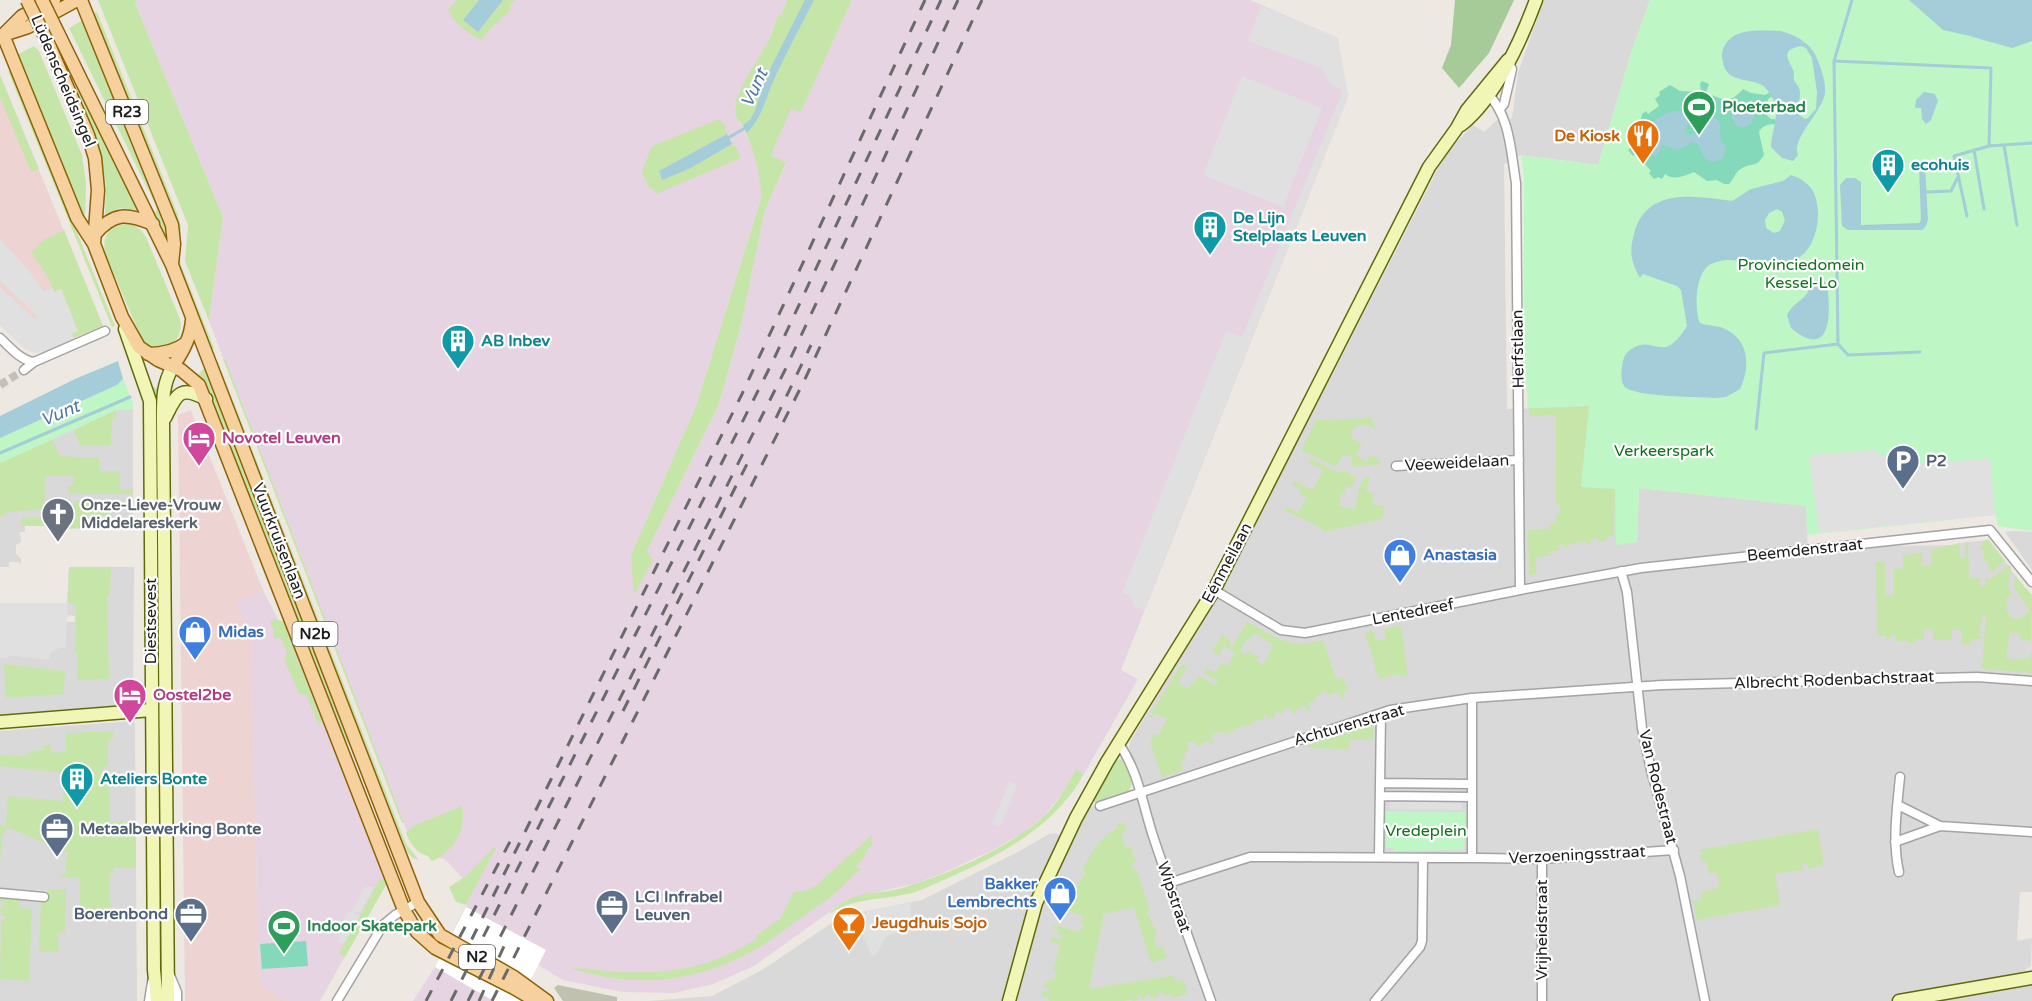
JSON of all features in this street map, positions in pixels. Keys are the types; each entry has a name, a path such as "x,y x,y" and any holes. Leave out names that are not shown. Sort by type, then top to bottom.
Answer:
{"main road":[{"name":"Lüdenscheidsingel","path":"27,0 88,135 95,158 99,190 94,239"},
{"name":"Lüdenscheidsingel","path":"42,0 153,224"},
{"path":"1,32 22,16 54,0"},
{"path":"1,32 28,27 79,0"},
{"name":"R23","path":"79,0 172,225 174,244 172,265"},
{"name":"R23","path":"1,32 77,218 94,239 122,317 139,347 147,354"},
{"path":"94,239 103,225 122,215 153,224"},
{"name":"R23","path":"153,224 192,316"},
{"path":"173,366 183,353 191,330 192,316"},
{"name":"Vuurkruisenlaan","path":"192,316 418,902"},
{"path":"147,354 171,351 186,343"},
{"name":"N2b","path":"147,354 173,366"},
{"name":"Vuurkruisenlaan","path":"173,366 192,377 206,399 404,910"},
{"name":"N2","path":"418,902 440,935 514,977 547,1001"},
{"name":"N2","path":"404,910 417,932 435,948 536,1001"}],"street":[{"name":"Eénmeilaan","path":"1009,1001 1036,903 1076,817 1214,590 1430,167 1457,128 1473,115 1508,60 1521,37 1536,0"},
{"path":"1500,109 1504,104 1512,69 1508,60"},
{"name":"Herfstlaan","path":"1486,92 1500,109 1508,137 1516,183 1520,590"},
{"name":"Diestsevest","path":"122,317 150,401 154,970 149,1001"},
{"path":"24,370 34,362 105,331"},
{"path":"0,338 21,357 34,362"},
{"name":"Diestsevest","path":"173,366 163,390 163,422 168,969 177,992 177,1001"},
{"path":"163,422 174,399 183,393 195,394 206,399"},
{"name":"Veeweidelaan","path":"1396,466 1519,460"},
{"name":"Beemdenstraat","path":"1622,572 1990,530 2032,582"},
{"name":"Lentedreef","path":"1214,590 1281,630 1305,633 1622,572"},
{"name":"Van Rodestraat","path":"1622,572 1627,592 1642,728 1651,770 1674,850 1705,1001"},
{"name":"Albrecht Rodenbachstraat","path":"1636,687 1952,677 2032,681"},
{"name":"Achturenstraat","path":"1140,792 1395,709 1473,698 1636,687"},
{"path":"1169,883 1250,857 1477,858 1472,797 1473,698"},
{"path":"0,722 152,711"},
{"path":"1379,857 1381,713"},
{"name":"Wipstraat","path":"1119,744 1128,757 1211,1001"},
{"path":"1899,872 1895,842 1900,777"},
{"path":"1380,783 1472,784"},
{"path":"1100,806 1140,792"},
{"path":"1380,796 1472,797"},
{"path":"1898,805 1940,826 2032,832"},
{"path":"1895,842 1940,826"},
{"name":"Verzoeningsstraat","path":"1477,858 1542,859 1674,850"},
{"path":"1374,1001 1420,947 1423,858"},
{"name":"Vrijheidstraat","path":"1542,859 1542,1001"},
{"path":"0,893 44,897"},
{"path":"337,1001 383,925 418,902"},
{"path":"168,969 168,1001"},
{"name":"R23","path":"154,970 157,1001"},
{"path":"1899,1001 2032,978"}],"shaded area":[{"path":"137,0 787,0 735,106 736,119 740,121 756,156 761,178 761,199 696,406 631,555 653,560 647,551 719,404 741,325 765,210 786,164 771,155 791,108 801,112 852,0 1250,0 1338,38 1348,97 1121,670 1138,679 1084,774 1076,769 1061,795 1043,817 1023,833 995,849 917,883 848,899 754,966 713,984 675,993 622,992 563,980 538,965 520,1001 413,1001 435,967 494,850 464,880 445,859 431,857 411,842 209,321 223,217 135,3"},
{"path":"1544,0 1650,0 1631,53 1598,165 1521,155 1504,164 1507,409 1589,406 1637,542 1639,488 1807,506 1809,556 1888,546 1959,545 1960,543 1989,540 2032,598 2032,892 2020,892 2017,941 2032,938 2031,966 2025,970 2027,985 2032,984 2032,1001 648,1001 712,996 762,970 842,916 922,900 1049,834 1055,833 1070,841 1089,807 1100,806 1145,790 1129,747 1131,740 1227,580 1446,153 1473,125 1484,132 1497,120 1504,121 1512,118 1518,73"},
{"path":"1261,6 1338,38 1348,97 1144,610 1134,606 1129,595 1122,593 1226,331 1242,337 1343,90 1330,84 1322,68 1248,41"},
{"path":"0,75 103,326 35,353 25,349 0,325"},
{"path":"1242,76 1322,108 1283,207 1203,175"},
{"path":"0,239 29,271 44,292 53,288 54,292 61,289 78,331 72,334 74,342 42,355 41,351 35,353 25,349 0,325 0,287 35,319 38,317 0,281"},
{"path":"116,410 133,410 133,530 56,529 55,520 46,521 46,526 25,526 25,532 20,532 21,542 16,545 16,554 21,558 21,565 19,562 9,562 9,567 0,567 0,463"},
{"path":"191,410 263,590 236,602 251,634 259,983 287,1001 185,1001 178,415"},
{"name":"P2","path":"1876,450 1878,456 1891,453 1896,466 1990,458 1995,515 1819,533 1809,455"},
{"path":"2005,532 2032,532 2032,570"},
{"path":"69,567 134,567 133,704 0,715 0,658 8,655 49,659 49,653 60,647 65,648 66,622 75,622 75,616 66,615"},
{"path":"263,590 303,669 386,883 320,1001 287,1001 259,983 251,634 235,602"},
{"path":"0,603 68,603 65,648 59,647 50,653 49,660 9,655 8,658 0,658"},
{"path":"133,721 135,724 137,1001 0,1001 0,897 46,902 47,891 0,888 0,731"},
{"path":"1009,782 1017,785 1000,827 992,824"},
{"path":"1390,801 1462,802 1461,810 1390,809"},
{"path":"365,887 374,887 360,912 353,912 360,916 345,942 337,943 346,914 348,911 351,912"},
{"path":"910,902 911,921 904,923 902,932 885,938 877,953 872,956 854,914"},
{"path":"558,985 617,997 617,1001 563,1001 554,988"}],"green space":[{"path":"98,0 137,0 135,3 223,217 209,321 185,261 188,225"},
{"path":"457,0 479,0 463,20 478,32 503,0 515,0 509,6 512,9 481,40 462,28 451,15 448,9"},
{"path":"787,0 852,0 801,112 791,109 771,155 786,163 765,210 741,325 719,404 647,551 653,560 634,595 631,555 696,406 761,199 760,178 755,158 745,130 740,121 738,122 735,113 736,104 744,82 766,45 778,15 781,15"},
{"path":"1455,0 1514,0 1489,53 1459,88 1442,68 1451,45"},
{"name":"Provinciedomein Kessel-Lo","path":"1650,0 2032,0 2032,531 1998,526 1995,515 1807,535 1806,506 1639,488 1637,542 1616,545 1615,489 1581,487 1589,406 1528,408 1524,351 1524,177 1521,155 1598,165 1631,53"},
{"path":"97,12 178,215 181,227 179,253 181,265 214,348 212,351 179,267 175,215 94,13"},
{"path":"84,19 167,229 167,238 154,212 157,210 155,204 69,28"},
{"path":"34,46 39,51 82,155 86,183 85,221 17,55"},
{"path":"60,50 139,210 120,208 105,215 106,185 100,150"},
{"path":"11,70 115,326 112,327 8,71"},
{"path":"0,75 39,169 31,172 0,97"},
{"name":"Ploeterbad","path":"1702,81 1709,84 1706,93 1726,99 1734,97 1743,89 1765,95 1775,89 1777,93 1768,99 1767,105 1781,106 1782,111 1771,111 1767,115 1771,119 1782,120 1782,125 1769,125 1761,129 1759,132 1764,155 1757,163 1740,170 1729,184 1717,180 1707,181 1694,172 1675,177 1665,174 1662,179 1658,177 1654,179 1649,173 1651,171 1636,154 1633,156 1628,150 1635,149 1642,114 1646,111 1648,114 1659,106 1655,99 1660,95 1659,92 1670,85 1680,91 1701,92"},
{"path":"719,119 726,127 727,134 659,171 662,180 689,169 732,144 741,158 656,194 654,189 649,188 642,172 652,146"},
{"path":"126,223 137,227 146,237 180,319 179,335 171,345 158,348 143,342 105,253 104,247 108,233 120,224"},
{"path":"64,230 103,326 73,338 71,334 78,331 61,289 54,292 48,277 31,252 44,240"},
{"path":"223,359 225,359 404,823 402,823"},
{"path":"218,362 406,844 419,860 413,858 405,850 216,363"},
{"path":"206,366 404,876 401,877 350,746 339,731 202,380 198,375"},
{"path":"123,379 133,403 133,410 116,410 0,463 0,438 117,385"},
{"path":"152,387 158,388 162,966 159,966 155,405"},
{"path":"1589,406 1581,486 1615,488 1614,536 1606,537 1606,541 1599,542 1598,538 1591,539 1591,544 1587,545 1586,541 1569,544 1568,548 1564,548 1563,544 1558,545 1559,550 1550,552 1551,555 1536,558 1536,574 1529,576 1528,530 1549,529 1550,523 1556,523 1556,514 1560,513 1560,505 1556,505 1556,415 1529,416 1529,408"},
{"path":"116,410 116,419 112,420 111,445 80,446 74,430"},
{"path":"1371,418 1377,430 1369,426 1357,425 1352,431 1352,438 1362,444 1355,455 1366,462 1370,455 1380,460 1379,465 1352,467 1352,456 1342,456 1336,467 1301,450 1316,420"},
{"path":"52,440 60,456 99,458 99,471 120,471 120,489 133,489 133,494 74,494 67,489 68,486 73,485 74,476 45,476 44,509 8,512 0,517 0,463"},
{"path":"1311,459 1337,472 1349,471 1350,476 1357,476 1352,488 1346,486 1344,494 1341,493 1339,506 1355,509 1364,477 1370,476 1366,491 1374,493 1372,504 1385,506 1382,519 1324,532 1319,527 1285,510 1287,507 1298,513 1307,498 1299,493 1300,489 1292,485 1294,481 1313,490 1323,470 1309,463"},
{"path":"74,501 133,502 133,507 110,507 109,515 86,515 88,528 56,529 55,520 46,521 46,526 22,526 22,517 69,517"},
{"path":"1988,539 2005,561 1993,571 1989,571 1987,561 1984,560 1984,550 1980,550 1983,541"},
{"path":"1968,542 1969,578 1980,578 1980,586 1986,585 1986,577 1989,580 2009,565 2011,567 2008,587 2012,594 2005,600 2008,605 2006,609 2011,618 2019,619 2030,611 2014,588 2015,576 2032,595 2031,641 2020,640 2020,634 2010,632 2006,658 2029,659 2032,653 2032,673 1982,669 1986,615 1982,615 1980,625 1980,630 1983,631 1980,633 1982,639 1971,639 1971,644 1962,645 1961,630 1952,630 1952,640 1933,640 1933,629 1924,629 1924,639 1915,639 1915,643 1908,643 1907,639 1896,641 1895,635 1887,641 1886,636 1877,636 1876,562 1885,561 1885,595 1894,595 1894,568 1903,568 1903,556 1922,552 1922,566 1931,565 1931,550 1960,543 1960,557 1965,558 1965,543"},
{"path":"69,567 111,567 110,595 108,595 107,605 109,679 77,680 76,604 68,604"},
{"path":"274,619 286,622 303,669 288,643 302,670 322,722 318,724 307,696 299,693 284,659 287,653 281,638 274,638 270,623"},
{"path":"1247,621 1283,640 1301,643 1323,640 1336,679 1343,677 1348,691 1343,693 1345,699 1342,700 1339,692 1328,695 1326,691 1315,697 1316,700 1308,703 1310,710 1307,711 1305,706 1295,709 1297,714 1294,715 1291,707 1283,710 1284,713 1275,712 1276,716 1268,719 1266,715 1260,721 1225,734 1219,731 1211,736 1214,743 1210,744 1209,740 1197,747 1195,741 1187,743 1189,750 1184,752 1186,759 1180,762 1183,769 1189,768 1162,777 1150,743 1155,734 1159,735 1167,719 1154,713 1151,718 1149,717 1182,664 1187,667 1178,683 1189,689 1191,682 1193,684 1199,676 1216,685 1218,681 1204,673 1207,668 1215,673 1221,663 1227,666 1235,653 1224,646 1219,655 1212,651 1223,634 1230,641 1231,649","holes":["1254,633 1273,645 1263,665 1256,661 1259,657 1248,651 1246,655 1240,651 1247,638 1250,639"]},
{"path":"1401,626 1408,675 1399,676 1399,674 1379,679 1365,632 1374,631 1376,640 1385,639 1384,629"},
{"path":"4,664 65,671 64,694 6,698"},
{"path":"1373,724 1373,740 1349,740 1349,749 1308,748 1308,745"},
{"path":"113,731 113,739 108,740 108,766 102,767 103,779 109,780 110,822 136,822 136,868 114,868 113,873 109,873 111,916 114,916 114,920 80,920 80,878 60,877 60,875 65,875 68,853 7,827 2,837 0,862 0,825 6,827 8,796 63,801 63,773 0,766 0,755 28,756 29,751 43,750 43,746 51,745 51,753 66,751 66,733"},
{"path":"1120,759 1124,760 1130,773 1131,787 1128,792 1117,798 1096,803 1093,801 1115,762"},
{"path":"1076,769 1084,774 1060,807 1029,834 994,856 915,892 861,901 830,912 855,897 892,890 936,877 1018,836 1049,811"},
{"path":"462,806 461,831 447,852 432,861 414,848 406,833 413,826"},
{"name":"Vredeplein","path":"1386,811 1466,812 1464,850 1394,851 1394,848 1386,848"},
{"path":"1123,822 1127,831 1122,833 1121,840 1126,848 1131,846 1133,853 1131,854 1136,860 1131,865 1132,869 1136,869 1150,910 1147,912 1157,934 1154,936 1156,948 1163,946 1167,958 1151,963 1134,907 1104,914 1089,989 1174,976 1176,982 1182,979 1187,994 1173,998 1172,995 1163,995 1162,991 1158,991 1159,996 1151,998 1149,994 1146,995 1147,998 1142,999 1141,995 1137,995 1138,1000 1133,1001 1132,999 1049,1001 1048,998 1041,996 1043,991 1049,992 1049,989 1043,987 1045,982 1048,983 1049,979 1054,980 1057,972 1053,971 1060,945 1050,942 1052,937 1061,940 1063,936 1057,934 1058,930 1053,928 1054,925 1079,932 1083,928 1084,925 1079,924 1084,917 1069,911 1072,903 1067,901 1072,900 1077,886 1080,886 1078,884 1086,872 1082,870 1097,846 1106,835"},
{"path":"1818,829 1824,865 1808,869 1807,863 1802,864 1803,870 1775,874 1780,905 1697,920 1693,901 1701,900 1701,892 1718,888 1720,884 1716,872 1709,874 1706,861 1701,862 1700,855 1703,854 1698,850"},
{"path":"872,835 872,845 856,866 859,869 862,868 839,890 770,941 737,959 691,975 668,979 620,979 571,968 617,972 655,972 689,968 722,957 756,939 757,935 780,919 794,892 814,887"},
{"path":"493,848 496,848 466,905 456,902 449,887 466,876"},
{"path":"380,879 384,879 386,885 345,957 339,953"},
{"path":"66,889 65,932 57,933 59,951 39,952 41,902 46,902 47,890"},
{"path":"0,897 20,898 19,908 32,909 29,981 0,979 1,920 6,919 6,916 1,916 0,908 3,908 3,903 0,902"},
{"name":"Indoor Skatepark","path":"306,941 308,966 262,969 260,944"}],"water":[{"path":"479,0 503,0 478,32 463,20"},
{"path":"805,0 814,0 776,75 761,113 747,133 743,125 754,113 767,75"},
{"path":"1909,0 2032,0 2032,41 2012,48 1943,30"},
{"path":"1750,31 1780,31 1808,45 1815,55 1824,81 1823,101 1799,141 1798,155 1793,161 1782,158 1771,147 1776,107 1770,94 1760,84 1732,76 1728,73 1722,60 1725,45 1736,35","holes":["1801,46 1806,48 1812,58 1817,92 1816,109 1805,119 1797,113 1800,91 1794,80 1794,71 1787,55 1794,48"]},
{"path":"1924,92 1935,94 1938,101 1931,120 1926,124 1922,119 1921,108 1915,108 1916,100"},
{"path":"1743,105 1751,108 1754,116 1751,124 1743,127 1735,124 1732,116 1735,108"},
{"path":"1675,111 1688,113 1689,120 1685,130 1688,135 1703,132 1704,123 1708,119 1715,118 1720,124 1720,137 1726,148 1723,158 1714,162 1707,160 1698,144 1692,142 1676,150 1661,143 1662,148 1658,154 1655,156 1647,153 1646,138 1651,126 1661,116"},
{"path":"727,134 732,144 689,169 662,180 659,171"},
{"path":"1919,166 1925,166 1928,220 1922,230 1848,230 1842,226 1840,185 1846,178 1855,178 1861,182 1861,225 1919,223 1921,220"},
{"path":"1791,175 1807,184 1815,194 1818,222 1807,250 1794,260 1776,267 1735,260 1719,261 1706,268 1697,291 1700,323 1723,328 1732,333 1743,346 1746,371 1740,389 1726,397 1715,398 1652,394 1630,390 1624,386 1622,369 1628,352 1641,345 1665,347 1678,338 1687,326 1681,290 1677,286 1643,274 1640,278 1635,267 1632,246 1640,219 1649,208 1674,198 1703,197 1732,201 1751,189 1783,181","holes":["1777,209 1782,212 1785,220 1780,231 1774,233 1766,228 1765,220 1769,213"]},
{"path":"1818,280 1827,284 1829,307 1826,329 1821,336 1814,339 1804,337 1791,328 1787,315"},
{"path":"118,361 123,379 117,385 0,438 0,416 75,379"}],"pier":[{"path":"466,907 546,950 520,1001 494,1001 435,967"}],"waterway":[{"path":"1756,429 1764,353 1838,344 1834,61 1852,0"},
{"path":"1834,61 1991,68 1989,146 2032,143"},
{"name":"Vunt","path":"726,139 747,127"},
{"path":"2004,145 2017,225"},
{"path":"1967,216 1954,156 1989,146"},
{"path":"1974,150 1984,209"},
{"path":"1926,192 1951,191 1958,177"},
{"path":"1838,344 1848,355 1920,352"},
{"name":"Vunt","path":"0,453 130,397"}],"tunnel":[{"path":"0,385 24,370"}],"railway":[{"path":"461,961 742,394 925,0"},
{"path":"451,1001 772,363 941,0"},
{"path":"468,1001 785,370 958,0"},
{"path":"492,1001 805,379 982,0"},
{"path":"776,418 811,345"},
{"path":"623,711 747,464"},
{"path":"426,1001 514,834"},
{"path":"479,1001 505,944"}],"place":[{"name":"Ploeterbad","path":"1699,136"},
{"name":"De Kiosk","path":"1643,165"},
{"name":"ecohuis","path":"1888,194"},
{"name":"De Lijn Stelplaats Leuven","path":"1210,256"},
{"name":"AB Inbev","path":"458,370"},
{"name":"Novotel Leuven","path":"199,467"},
{"name":"P2","path":"1903,490"},
{"name":"Onze-Lieve-Vrouw Middelareskerk","path":"58,543"},
{"name":"Anastasia","path":"1400,584"},
{"name":"Midas","path":"195,661"},
{"name":"Oostel2be","path":"130,724"},
{"name":"Ateliers Bonte","path":"77,808"},
{"name":"Metaalbewerking Bonte","path":"57,858"},
{"name":"Bakker Lembrechts","path":"1060,922"},
{"name":"LCI Infrabel Leuven","path":"612,935"},
{"name":"Boerenbond","path":"191,943"},
{"name":"Jeugdhuis Sojo","path":"849,952"},
{"name":"Indoor Skatepark","path":"284,955"}],"park label":[{"name":"Verkeerspark","path":"1664,451"}]}
